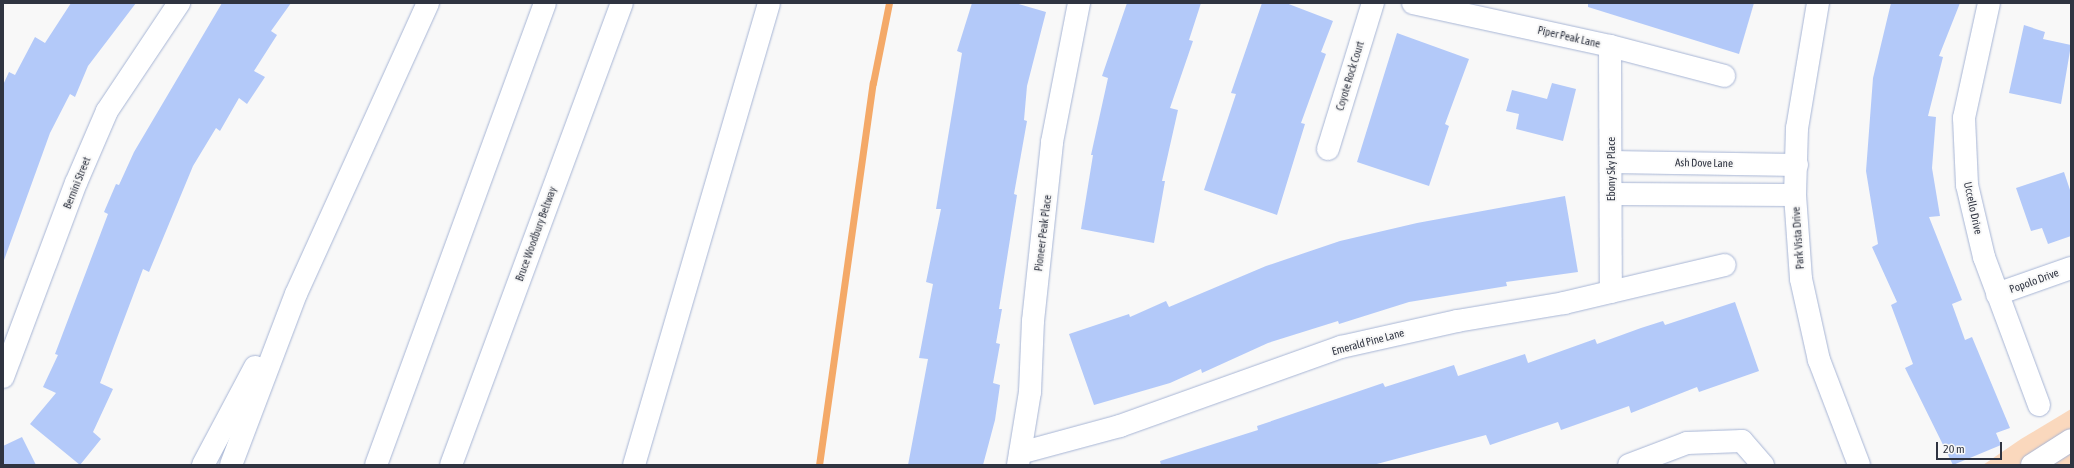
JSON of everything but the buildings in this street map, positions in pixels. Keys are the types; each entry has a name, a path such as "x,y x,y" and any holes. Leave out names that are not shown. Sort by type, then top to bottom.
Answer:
{"main road":[{"name":"Bernini Street","path":"3,377 76,182 108,111 178,3"},
{"path":"231,465 296,294 428,3"},
{"path":"376,465 545,3"},
{"name":"Bruce Woodbury Beltway","path":"451,465 622,3"},
{"path":"634,465 769,3"},
{"name":"Pioneer Peak Place","path":"1019,459 1030,392 1032,321 1052,142 1080,3"},
{"name":"Coyote Rock Court","path":"1328,149 1373,3"},
{"name":"Piper Peak Lane","path":"1413,3 1610,46 1724,76"},
{"name":"Park Vista Drive","path":"1818,3 1802,87 1795,195 1801,279 1810,322 1834,405 1859,465"},
{"name":"Uccello Drive","path":"1989,3 1974,62 1964,126 1966,185 1997,294 2039,405"},
{"name":"Ebony Sky Place","path":"1610,46 1611,292"},
{"name":"Ash Dove Lane","path":"1611,162 1797,165"},
{"path":"1611,194 1795,195"},
{"name":"Emerald Pine Lane","path":"1019,459 1120,426 1341,347 1443,324 1611,292 1725,265"},
{"name":"Popolo Drive","path":"1997,294 2071,268"},
{"path":"203,465 296,294"},
{"path":"2032,465 2071,440"},
{"path":"1629,465 1687,443 1742,441 1763,465"}],"shaded area":[{"path":"2071,409 2071,465 1983,465 2021,439"}],"waterway":[{"path":"819,465 873,83 889,3"}]}
